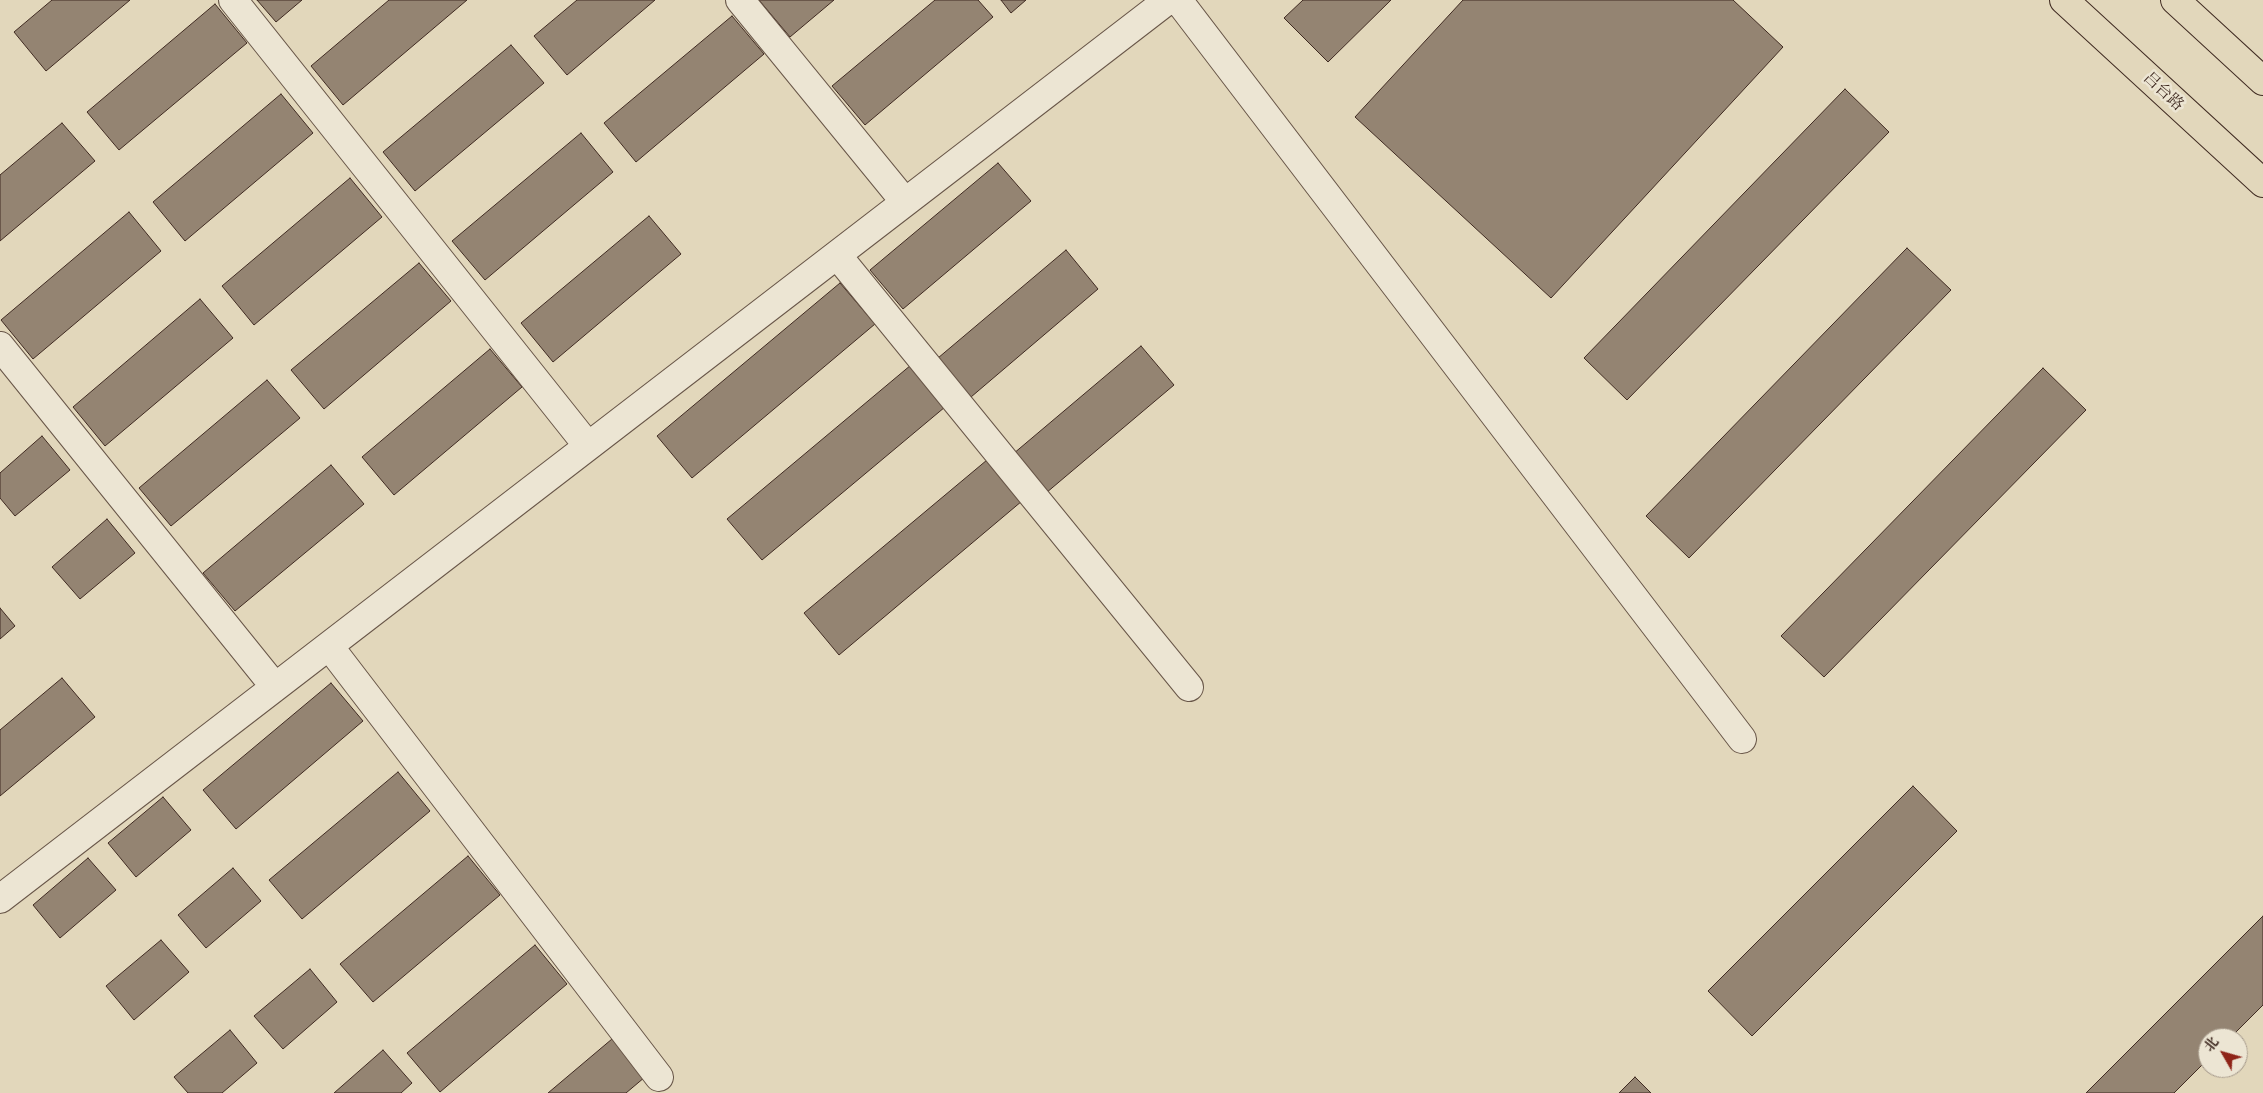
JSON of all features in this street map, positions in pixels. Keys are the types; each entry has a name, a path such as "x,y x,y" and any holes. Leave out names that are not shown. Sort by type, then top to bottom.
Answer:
{"main road":[{"name":"吕台路","path":"2064,0 2263,183"},
{"path":"2175,0 2263,81"}],"street":[{"path":"233,0 588,446"},
{"path":"740,0 905,202"},
{"path":"1,896 275,688 1168,0"},
{"path":"1178,0 1742,739"},
{"path":"837,255 1189,687"},
{"path":"0,346 275,688"},
{"path":"329,646 659,1077"}],"building":[{"path":"52,0 130,0 46,71 14,32"},
{"path":"257,0 302,0 276,22"},
{"path":"389,0 467,0 343,105 311,66"},
{"path":"577,0 655,0 567,75 534,36"},
{"path":"759,0 834,0 790,37"},
{"path":"935,0 978,0 993,17 865,125 832,86"},
{"path":"1001,0 1026,0 1011,13"},
{"path":"1303,0 1391,0 1328,62 1284,18"},
{"path":"1463,0 1733,0 1783,47 1551,298 1355,117"},
{"path":"215,4 247,43 119,150 87,112"},
{"path":"732,16 764,54 636,162 604,123"},
{"path":"511,45 544,83 415,191 383,152"},
{"path":"1845,89 1889,132 1627,400 1584,358"},
{"path":"281,94 313,133 185,241 153,202"},
{"path":"62,123 95,161 0,241 0,175"},
{"path":"581,133 613,172 485,280 452,241"},
{"path":"998,163 1031,201 903,309 870,270"},
{"path":"350,178 382,217 254,325 222,286"},
{"path":"129,212 161,251 33,359 1,320"},
{"path":"649,216 681,254 553,362 521,323"},
{"path":"1907,248 1951,290 1689,558 1646,516"},
{"path":"1066,250 1098,289 971,397 938,358"},
{"path":"419,263 451,301 324,409 291,370"},
{"path":"840,283 875,324 692,478 657,436"},
{"path":"200,299 233,338 105,446 73,407"},
{"path":"1141,346 1174,385 1046,493 1013,454"},
{"path":"490,349 522,387 394,495 362,457"},
{"path":"911,365 945,407 762,560 727,519"},
{"path":"2043,368 2086,410 1824,677 1781,636"},
{"path":"267,380 300,418 171,526 139,488"},
{"path":"42,436 70,470 15,516 0,498 0,473"},
{"path":"987,460 1022,501 839,655 804,613"},
{"path":"331,465 364,504 235,611 203,573"},
{"path":"107,519 135,553 80,599 52,567"},
{"path":"0,608 15,626 0,639"},
{"path":"62,678 95,717 0,796 0,730"},
{"path":"331,683 363,721 236,829 203,790"},
{"path":"398,772 430,811 302,919 269,880"},
{"path":"1913,786 1957,831 1752,1036 1708,991"},
{"path":"163,797 191,830 136,877 108,843"},
{"path":"468,856 500,895 373,1002 340,964"},
{"path":"88,858 116,890 60,938 33,905"},
{"path":"233,868 261,901 206,948 178,915"},
{"path":"2263,916 2263,1005 2240,1028 2198,1028 2198,1069 2174,1093 2086,1093"},
{"path":"161,940 189,972 134,1020 106,986"},
{"path":"535,945 567,984 440,1092 407,1053"},
{"path":"310,969 337,1002 283,1049 254,1016"},
{"path":"230,1030 257,1063 222,1093 188,1093 174,1077"},
{"path":"612,1039 645,1077 626,1093 548,1093"},
{"path":"383,1050 412,1083 401,1093 334,1093"},
{"path":"1635,1077 1651,1093 1619,1093"}]}
